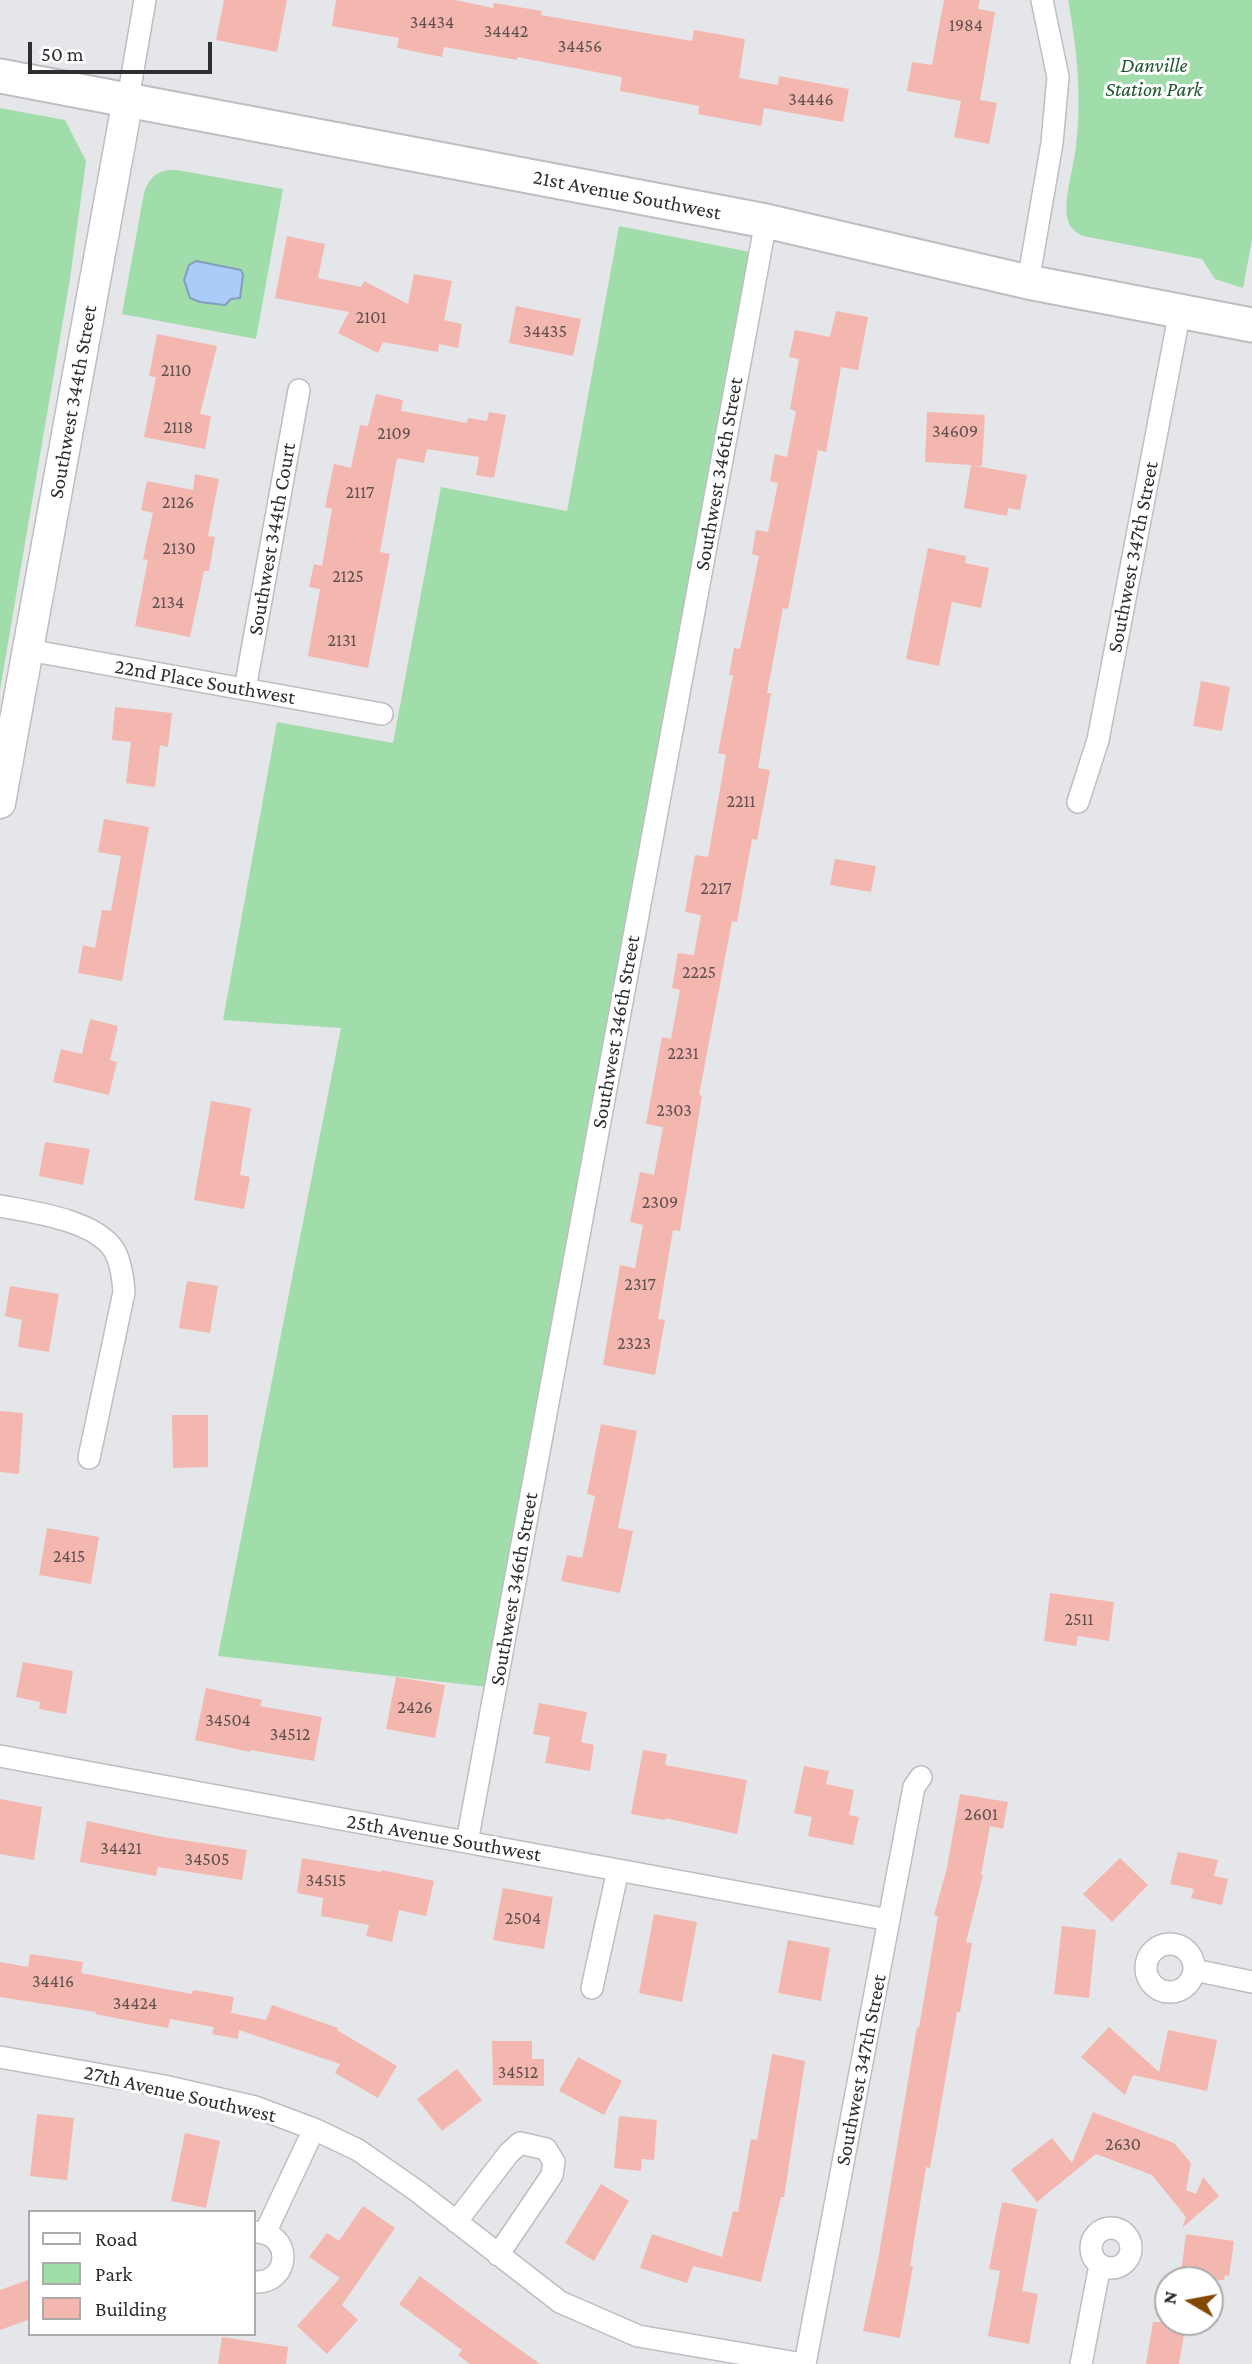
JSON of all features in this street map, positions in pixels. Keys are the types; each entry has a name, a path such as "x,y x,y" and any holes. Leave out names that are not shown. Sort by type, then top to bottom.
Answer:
{"main road":[{"name":"21st Avenue Southwest","path":"0,76 766,221 1028,282 1252,325"}],"street":[{"name":"Southwest 344th Street","path":"0,803 145,0"},
{"path":"1028,282 1052,143 1058,77 1042,0"},
{"name":"Southwest 346th Street","path":"467,1842 766,221"},
{"name":"Southwest 347th Street","path":"1079,802 1098,740 1180,311"},
{"name":"Southwest 344th Court","path":"245,689 299,390"},
{"name":"22nd Place Southwest","path":"28,650 382,714"},
{"path":"0,1206 69,1221 107,1242 115,1251 124,1292 89,1458"},
{"name":"25th Avenue Southwest","path":"0,1756 889,1920"},
{"name":"Southwest 347th Street","path":"804,2364 914,1787 921,1777"},
{"path":"592,1988 618,1870"},
{"path":"1194,1970 1252,1982"},
{"name":"27th Avenue Southwest","path":"0,2057 203,2095 255,2107 314,2129 358,2150 560,2302 638,2336 804,2364"},
{"path":"256,2282 274,2277 283,2263 282,2248 272,2236 259,2232 314,2129"},
{"path":"456,2222 509,2153 520,2143 546,2149 554,2162 552,2175 498,2255"},
{"path":"1081,2364 1100,2265"}],"green space":[{"name":"Danville Station Park","path":"1068,0 1252,0 1252,240 1243,288 1215,279 1202,259 1083,236 1070,226 1067,200 1078,128 1078,91"},
{"path":"0,108 65,120 86,161 70,279 0,690"},
{"path":"177,170 283,189 256,339 122,314 144,193 156,175"},
{"path":"619,226 760,254 496,1688 218,1656 341,1028 223,1020 277,722 393,743 441,487 567,511"}],"water":[{"path":"196,261 241,270 243,275 240,298 231,299 225,305 190,298 184,280 189,265"}],"building":[{"path":"224,0 287,0 277,52 216,40"},
{"path":"336,0 455,0 493,8 494,3 542,11 541,15 692,41 694,30 745,39 739,78 778,85 779,76 849,89 843,122 764,108 761,126 698,114 699,106 620,91 622,77 517,57 517,60 444,47 442,57 397,48 399,38 332,26"},
{"path":"944,0 980,0 978,9 995,12 980,100 997,103 989,144 954,137 961,101 907,91 912,62 932,65"},
{"path":"287,236 325,244 318,278 361,287 364,281 408,304 414,274 452,281 444,320 462,324 458,348 439,344 438,352 383,342 378,353 338,333 349,312 275,298"},
{"path":"516,306 581,319 573,356 509,343"},
{"path":"836,311 868,317 858,370 841,367 826,452 818,450 788,609 783,608 767,693 771,693 758,768 770,770 757,840 752,839 737,922 732,921 699,1095 702,1096 680,1231 673,1230 658,1319 665,1320 655,1375 603,1365 620,1265 635,1268 643,1225 630,1222 640,1172 654,1175 663,1127 646,1124 662,1037 671,1039 680,990 672,988 678,953 694,955 701,915 685,912 695,855 708,857 726,755 718,753 733,675 729,675 734,648 740,649 759,556 752,554 756,530 768,532 778,483 770,481 775,454 787,457 796,411 790,409 799,359 789,357 795,330 830,337"},
{"path":"157,334 217,346 200,414 211,416 205,449 144,437 156,377 149,376"},
{"path":"376,394 403,400 401,411 467,423 468,418 487,421 489,412 506,415 494,478 476,475 479,457 427,449 424,463 397,458 380,552 390,554 368,668 308,656 320,589 309,587 314,564 322,566 332,509 325,507 334,464 351,468 360,425 368,426"},
{"path":"927,412 985,415 982,466 975,466 1027,475 1020,510 1008,508 1007,516 964,508 971,465 925,462"},
{"path":"195,474 219,479 208,536 215,537 209,571 204,571 190,637 135,626 148,560 143,559 153,513 141,510 147,481 193,490"},
{"path":"928,548 966,556 965,563 989,568 981,608 952,602 939,666 906,659"},
{"path":"1201,681 1230,687 1222,731 1193,726"},
{"path":"115,707 172,713 168,747 160,745 155,787 126,783 131,742 112,740"},
{"path":"104,819 149,827 122,981 78,973 83,945 95,948 102,910 111,911 121,856 98,852"},
{"path":"835,859 876,866 871,892 830,885"},
{"path":"90,1019 118,1026 110,1060 117,1062 109,1095 53,1082 61,1049 82,1054"},
{"path":"211,1101 251,1108 240,1175 250,1177 244,1209 194,1200"},
{"path":"45,1142 90,1149 83,1185 39,1176"},
{"path":"187,1281 218,1286 210,1333 179,1328"},
{"path":"10,1286 59,1294 49,1352 18,1347 22,1320 5,1316"},
{"path":"0,1411 23,1413 19,1474 0,1472"},
{"path":"172,1415 208,1415 208,1467 173,1468"},
{"path":"601,1424 637,1431 618,1528 633,1531 620,1593 561,1581 567,1555 582,1558 595,1496 587,1494"},
{"path":"47,1528 99,1537 91,1584 39,1575"},
{"path":"1050,1593 1114,1602 1109,1641 1078,1636 1076,1646 1044,1641"},
{"path":"23,1662 73,1671 66,1714 39,1709 40,1702 16,1697"},
{"path":"396,1677 445,1685 435,1738 386,1729"},
{"path":"206,1688 262,1700 260,1706 322,1717 314,1761 250,1752 195,1740"},
{"path":"539,1703 587,1712 581,1742 594,1745 590,1771 545,1763 550,1737 533,1734"},
{"path":"643,1750 667,1754 665,1765 747,1780 737,1834 665,1818 631,1814"},
{"path":"804,1766 829,1771 826,1784 854,1790 849,1815 859,1817 853,1845 808,1836 812,1817 794,1813"},
{"path":"960,1794 1008,1802 1003,1829 990,1826 983,1875 966,1942 972,1943 930,2168 926,2167 900,2338 863,2331 878,2260 917,2027 919,2028 938,1916 934,1915 947,1868"},
{"path":"0,1799 42,1807 34,1860 0,1854"},
{"path":"87,1821 163,1837 247,1850 242,1880 158,1867 156,1876 80,1862"},
{"path":"1178,1852 1218,1860 1214,1876 1228,1879 1222,1905 1191,1898 1194,1889 1170,1884"},
{"path":"302,1858 434,1881 426,1916 399,1910 392,1942 366,1936 369,1925 321,1916 323,1898 297,1893"},
{"path":"1120,1858 1148,1885 1112,1922 1083,1894"},
{"path":"503,1888 553,1897 544,1949 493,1940"},
{"path":"654,1914 697,1922 682,2002 639,1993"},
{"path":"1062,1926 1096,1930 1089,1998 1054,1994"},
{"path":"788,1940 830,1948 821,2001 778,1993"},
{"path":"30,1954 83,1962 81,1973 192,1994 193,1990 234,1997 231,2013 266,2020 272,2005 338,2028 337,2030 397,2066 378,2098 335,2073 340,2064 239,2030 238,2039 212,2034 214,2027 170,2019 168,2028 95,2014 96,2012 0,1997 0,1962 28,1967"},
{"path":"1109,2027 1159,2072 1168,2030 1217,2040 1207,2091 1133,2075 1125,2095 1081,2057"},
{"path":"492,2041 532,2041 532,2059 544,2059 544,2086 493,2085"},
{"path":"772,2054 805,2061 784,2197 781,2197 761,2282 693,2266 687,2283 640,2268 652,2234 722,2257 733,2211 738,2212 751,2139 757,2140"},
{"path":"578,2057 622,2081 604,2115 559,2091"},
{"path":"457,2069 482,2100 442,2131 417,2099"},
{"path":"1093,2112 1174,2143 1191,2163 1186,2190 1196,2194 1203,2177 1219,2196 1182,2228 1186,2217 1152,2175 1096,2154 1037,2202 1011,2170 1052,2138 1072,2163"},
{"path":"37,2114 74,2118 67,2180 30,2176"},
{"path":"619,2116 657,2120 654,2160 642,2159 641,2171 614,2168"},
{"path":"185,2133 220,2141 206,2208 171,2201"},
{"path":"601,2184 629,2201 594,2261 565,2243"},
{"path":"1002,2202 1037,2209 1022,2291 1038,2294 1029,2344 988,2336 1000,2271 989,2269"},
{"path":"363,2206 395,2228 342,2305 358,2320 327,2354 297,2326 340,2278 309,2257 327,2233 339,2241"},
{"path":"1186,2234 1234,2241 1229,2276 1225,2275 1224,2280 1224,2266 1182,2266"},
{"path":"420,2276 540,2364 470,2364 458,2355 462,2350 399,2304"},
{"path":"28,2280 28,2320 0,2330 0,2290"},
{"path":"1153,2322 1154,2336 1184,2336 1179,2364 1146,2364"},
{"path":"222,2337 288,2347 286,2364 218,2364"}]}
